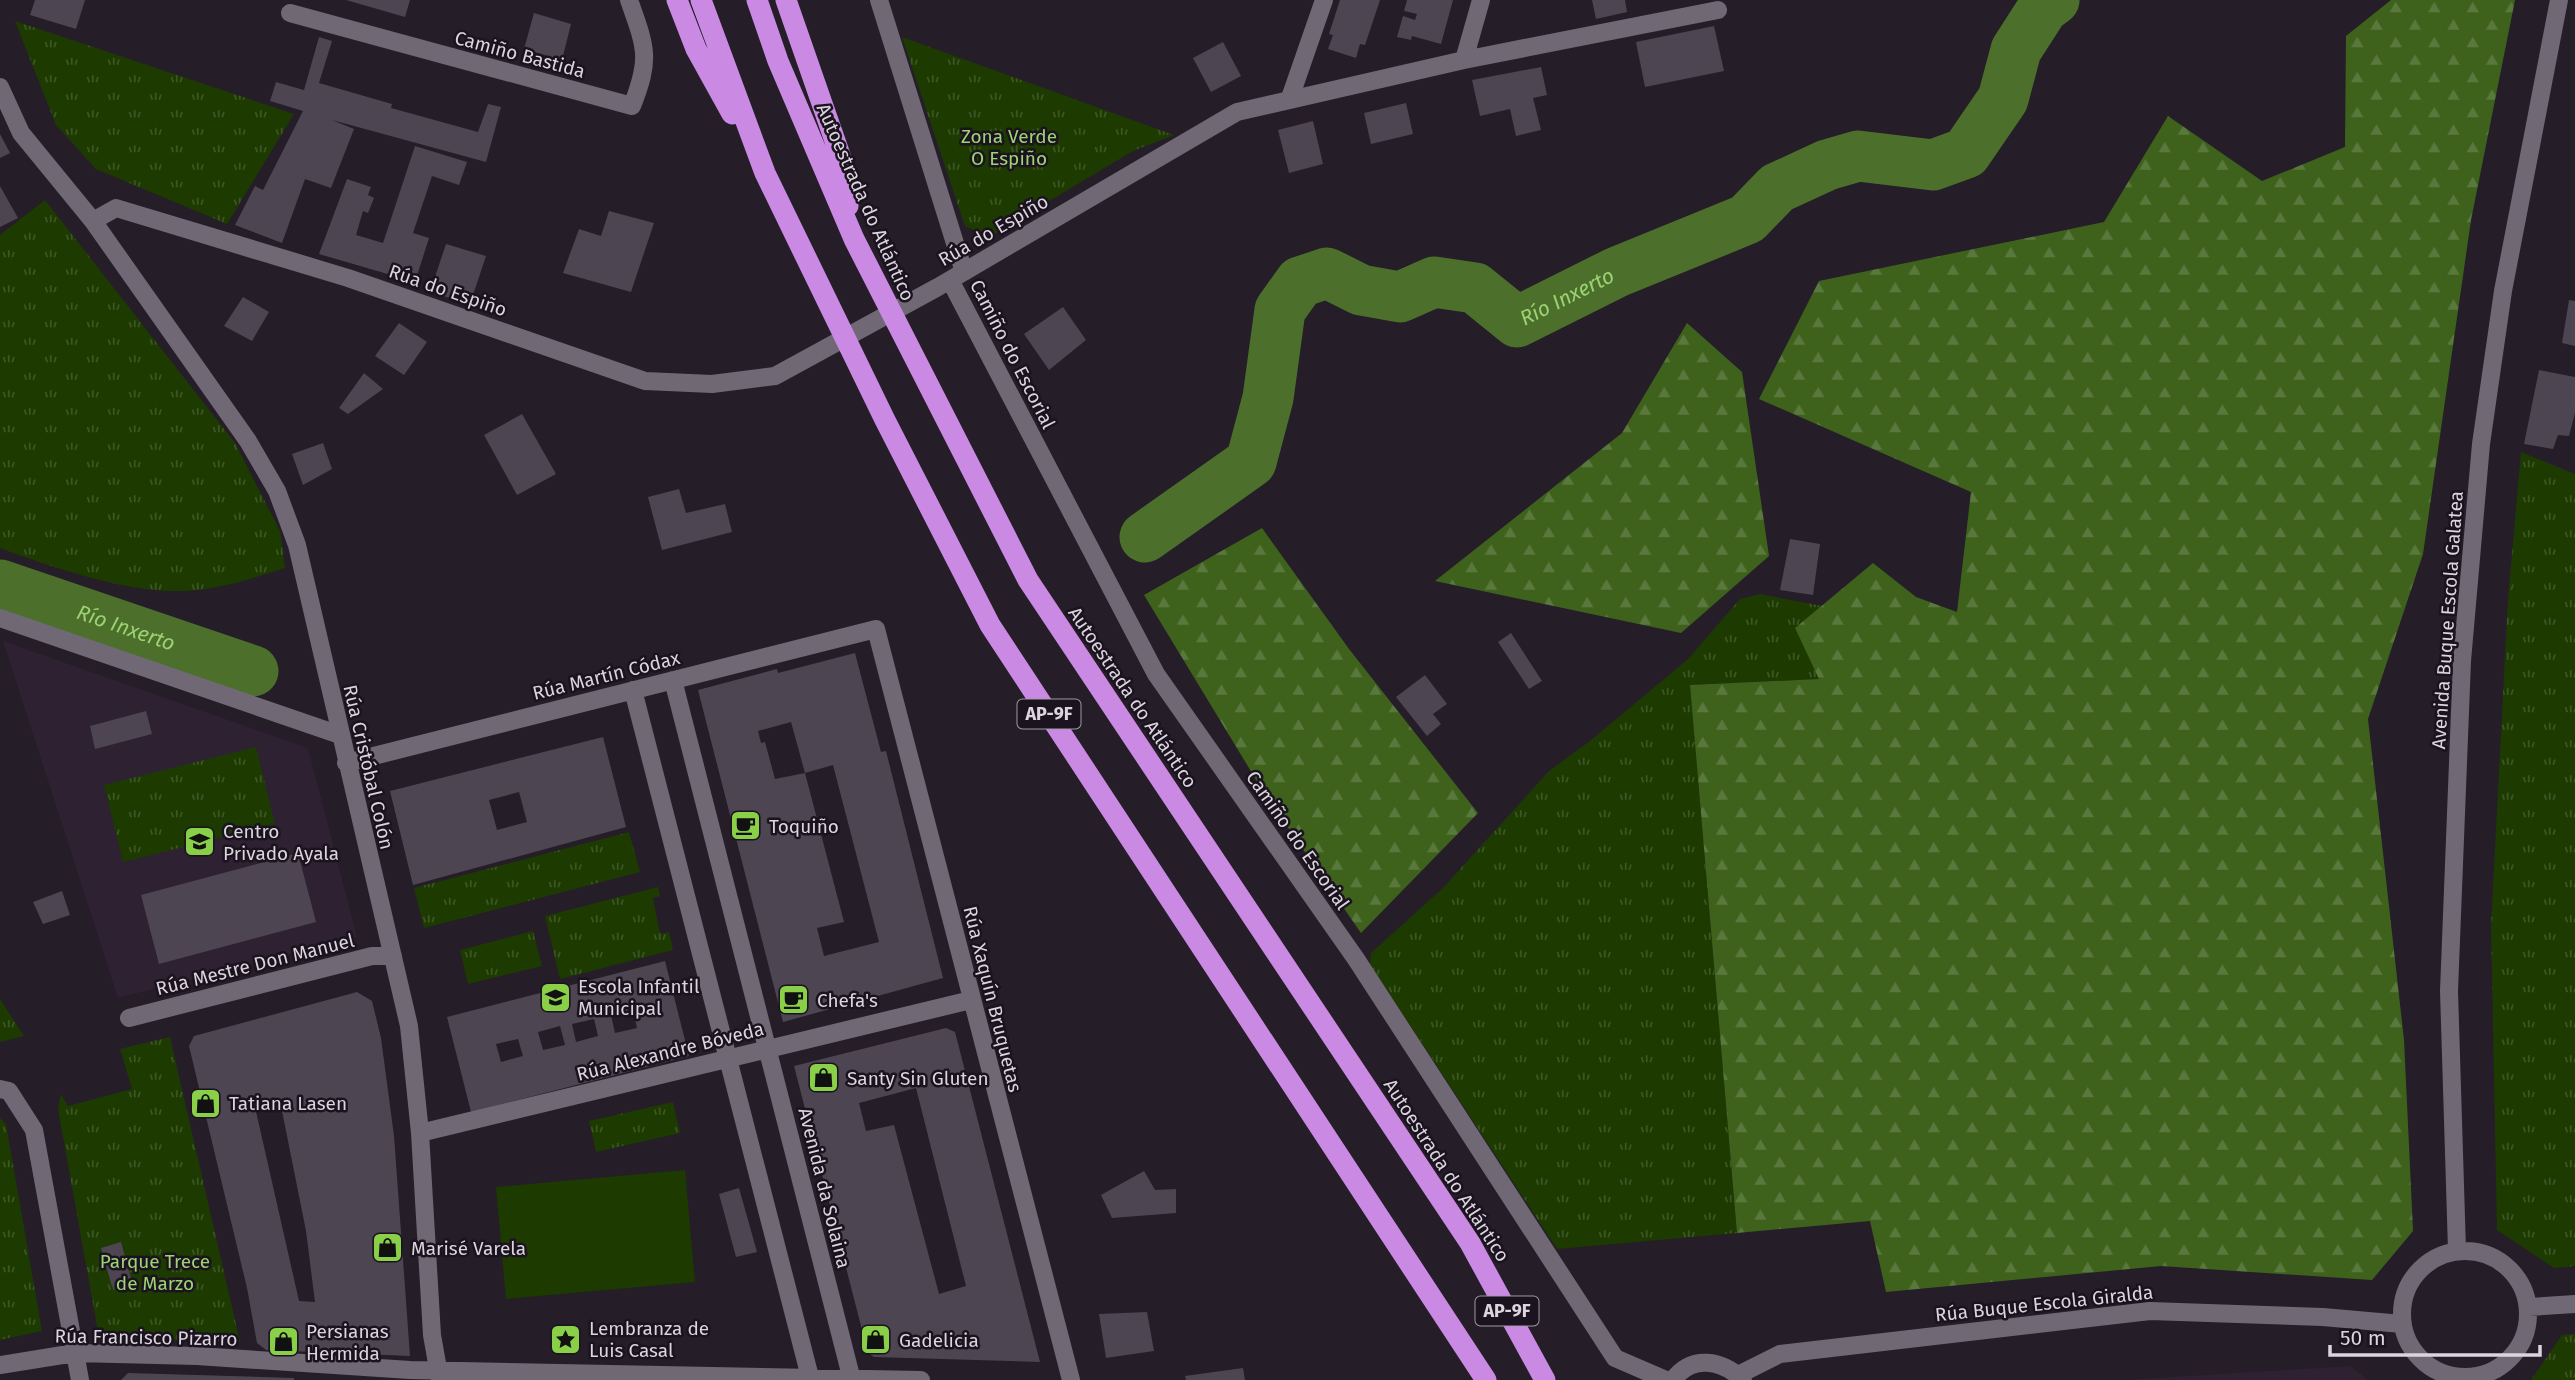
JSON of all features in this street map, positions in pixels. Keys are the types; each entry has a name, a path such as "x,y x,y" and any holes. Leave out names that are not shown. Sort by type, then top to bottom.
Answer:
{"highway":[{"path":"677,0 696,49 765,173"},
{"name":"AP-9F","path":"701,0 765,173 885,420 990,625 1486,1380"},
{"name":"Autoestrada do Atlántico","path":"757,0 778,61 854,239 1028,580 1470,1243 1545,1380"},
{"path":"786,0 841,158 854,239"}],"street":[{"name":"Camiño Bastida","path":"290,13 632,106 645,72 642,38 629,0"},
{"name":"Camiño do Escorial","path":"879,0 951,280 1156,674 1356,959 1615,1358 1666,1380"},
{"path":"1290,98 1324,0"},
{"path":"1464,60 1481,0"},
{"name":"Avenida Buque Escola Galatea","path":"2458,1250 2449,991 2462,661 2482,444 2503,291 2558,0"},
{"name":"Rúa do Espiño","path":"93,220 116,208 348,278 645,381 712,384 775,376 951,280 1237,111 1464,60 1718,10"},
{"path":"0,87 21,133 93,220"},
{"name":"Rúa Cristóbal Colón","path":"93,220 248,441 277,491 296,545 409,1026 438,1374"},
{"path":"0,618 340,735"},
{"name":"Rúa Martín Códax","path":"346,763 876,629"},
{"name":"Rúa Xaquín Bruquetas","path":"876,629 1070,1380"},
{"name":"Avenida da Solaina","path":"673,680 852,1379"},
{"path":"634,690 810,1377"},
{"name":"Rúa Mestre Don Manuel","path":"129,1018 372,956 393,956"},
{"name":"Rúa Alexandre Bóveda","path":"420,1133 971,1000"},
{"path":"4,1090 34,1129 80,1380"},
{"path":"2458,1250 2478,1251 2497,1258 2518,1279 2529,1307 2528,1326 2516,1352 2495,1370 2477,1378 2452,1376 2428,1366 2407,1340 2403,1324 2402,1303 2409,1284 2421,1268 2438,1256 2458,1250"},
{"path":"2529,1307 2575,1304"},
{"name":"Rúa Buque Escola Giralda","path":"1740,1378 1780,1354 2150,1311 2323,1317 2403,1324"},
{"name":"Rúa Francisco Pizarro","path":"0,1365 75,1353 197,1356 438,1374 921,1380"},
{"path":"1673,1380 1690,1365 1699,1362 1715,1362 1740,1378"}],"shaded area":[{"name":"Centro Privado Ayala","path":"3,641 308,748 357,937 118,998"},
{"path":"2351,1366 2368,1380 2123,1380"}],"green space":[{"path":"2391,0 2515,0 2471,220 2423,554 2368,719 2404,1040 2413,1231 2372,1280 2161,1266 1886,1292 1870,1221 1737,1233 1690,685 1819,679 1795,628 1873,563 1916,597 1957,612 1971,492 1759,399 1819,281 2104,222 2168,116 2262,181 2345,147 2346,36"},
{"path":"15,21 294,114 227,224 96,169 56,125"},
{"name":"Zona Verde O Espiño","path":"902,37 1174,135 1133,151 994,234 978,232 965,226"},
{"path":"45,200 235,443 280,531 285,568 215,587 186,591 151,590 84,576 0,548 0,235"},
{"path":"1687,323 1742,372 1769,556 1681,633 1435,581 1622,433"},
{"path":"2521,452 2575,474 2575,1266 2554,1268 2497,1230 2491,925 2508,599"},
{"path":"1262,528 1349,649 1478,813 1361,933 1266,796 1144,595"},
{"path":"1760,594 1822,606 1795,628 1820,679 1690,685 1737,1233 1557,1249 1370,964 1371,953 1443,888 1549,771 1590,741 1688,659 1740,599"},
{"path":"256,747 275,824 123,862 104,785"},
{"path":"629,832 640,872 424,928 414,888"},
{"path":"658,887 660,896 653,898 660,934 669,932 673,950 560,979 545,916"},
{"path":"533,931 542,966 468,984 460,950"},
{"path":"0,999 24,1036 0,1042"},
{"name":"Parque Trece de Marzo","path":"170,1037 240,1342 99,1337 58,1109 61,1094 68,1106 132,1089 120,1049"},
{"path":"673,1102 680,1133 596,1152 589,1121"},
{"path":"0,1118 6,1124 42,1331 0,1340"},
{"path":"685,1170 695,1282 506,1299 496,1187"},
{"path":"2575,1334 2575,1380 2531,1380 2562,1335"}],"building":[{"path":"35,0 85,0 76,29 30,15"},
{"path":"346,0 410,0 405,17"},
{"path":"1340,0 1380,0 1365,45 1360,44 1356,58 1328,49 1333,35 1329,34"},
{"path":"1407,0 1453,0 1441,44 1412,36 1411,40 1397,37 1403,16 1415,20 1417,14 1404,11"},
{"path":"1592,0 1625,0 1627,12 1596,19"},
{"path":"534,13 571,24 562,60 524,49"},
{"path":"1714,26 1724,71 1645,87 1636,42"},
{"path":"319,37 332,41 319,83 392,104 391,108 478,132 488,104 501,107 486,162 332,120 354,129 331,188 305,179 282,243 235,225 255,186 263,190 303,111 270,101 276,82 304,90"},
{"path":"1223,42 1241,76 1211,92 1193,58"},
{"path":"1541,67 1547,95 1533,98 1541,130 1516,136 1510,109 1480,116 1472,80"},
{"path":"1406,103 1413,134 1371,144 1364,113"},
{"path":"1313,121 1323,164 1289,173 1278,130"},
{"path":"0,134 10,153 0,158"},
{"path":"415,146 467,162 459,185 432,176 413,233 429,238 415,282 319,254 347,179 371,187 368,195 374,198 368,213 363,211 356,235 383,243"},
{"path":"0,186 18,218 0,227"},
{"path":"609,211 654,223 631,292 563,273 579,229 601,236"},
{"path":"446,244 486,256 470,304 430,292"},
{"path":"243,297 269,312 252,341 224,326"},
{"path":"2569,300 2575,301 2575,346 2562,343"},
{"path":"1063,307 1086,340 1049,370 1024,334"},
{"path":"399,323 427,342 404,375 375,356"},
{"path":"2539,370 2575,377 2575,413 2569,436 2558,435 2553,449 2524,444"},
{"path":"364,373 383,389 348,414 339,408"},
{"path":"522,414 556,474 517,495 484,435"},
{"path":"323,443 332,469 303,485 292,454"},
{"path":"679,489 686,513 725,504 732,532 662,550 648,497"},
{"path":"1790,539 1820,544 1813,595 1780,590"},
{"path":"1511,633 1542,681 1529,689 1498,642"},
{"path":"855,653 881,752 886,751 943,978 783,1022 698,690 777,669 778,673","holes":["791,722 805,773 775,779 765,742 761,743 758,731","833,765 879,942 824,956 817,928 844,922 805,773"]},
{"path":"1425,675 1447,704 1433,714 1441,724 1427,736 1396,697"},
{"path":"146,711 152,734 95,749 90,726"},
{"path":"603,737 626,827 413,885 390,791","holes":["519,792 527,822 497,830 489,800"]},
{"path":"298,853 316,922 159,964 141,895"},
{"path":"62,891 70,915 43,924 33,902"},
{"path":"665,961 689,1056 471,1112 447,1017","holes":["633,1010 637,1028 615,1033 611,1015","594,1019 598,1036 576,1042 572,1024","560,1026 565,1045 543,1050 538,1032","518,1039 523,1056 501,1062 496,1044"]},
{"path":"357,992 372,1001 381,1038 394,1136 410,1356 266,1350 257,1343 247,1288 189,1046 194,1036","holes":["280,1101 306,1231 315,1302 299,1301 255,1107"]},
{"path":"946,1028 955,1032 1040,1362 874,1357 868,1353 794,1066","holes":["916,1088 966,1286 939,1294 894,1125 866,1131 859,1103"]},
{"path":"1144,1171 1155,1190 1176,1189 1176,1213 1112,1218 1101,1195"},
{"path":"739,1188 757,1252 736,1257 719,1194"},
{"path":"121,1242 132,1282 112,1287 101,1248"},
{"path":"1147,1312 1154,1351 1106,1358 1099,1314"},
{"path":"1243,1368 1245,1380 1186,1380 1185,1376"},
{"path":"128,1373 294,1378 294,1380 121,1380"}],"waterway":[{"name":"Río Inxerto","path":"1145,537 1251,462 1268,398 1280,310 1300,282 1327,273 1361,290 1400,297 1434,282 1475,288 1517,322 1617,272 1747,219 1777,188 1827,165 1858,156 1933,165 1966,153 2003,99 2016,50 2043,8 2054,0"},
{"name":"Río Inxerto","path":"0,585 253,671"}],"place":[{"name":"Toquiño","path":"746,826"},
{"name":"Centro Privado Ayala","path":"200,842"},
{"name":"Escola Infantil Municipal","path":"555,997"},
{"name":"Chefa's","path":"794,1000"},
{"name":"Santy Sin Gluten","path":"824,1078"},
{"name":"Tatiana Lasen","path":"206,1103"},
{"name":"Marisé Varela","path":"388,1248"},
{"name":"Lembranza de Luis Casal","path":"566,1339"},
{"name":"Gadelicia","path":"876,1340"},
{"name":"Persianas Hermida","path":"283,1342"}]}
